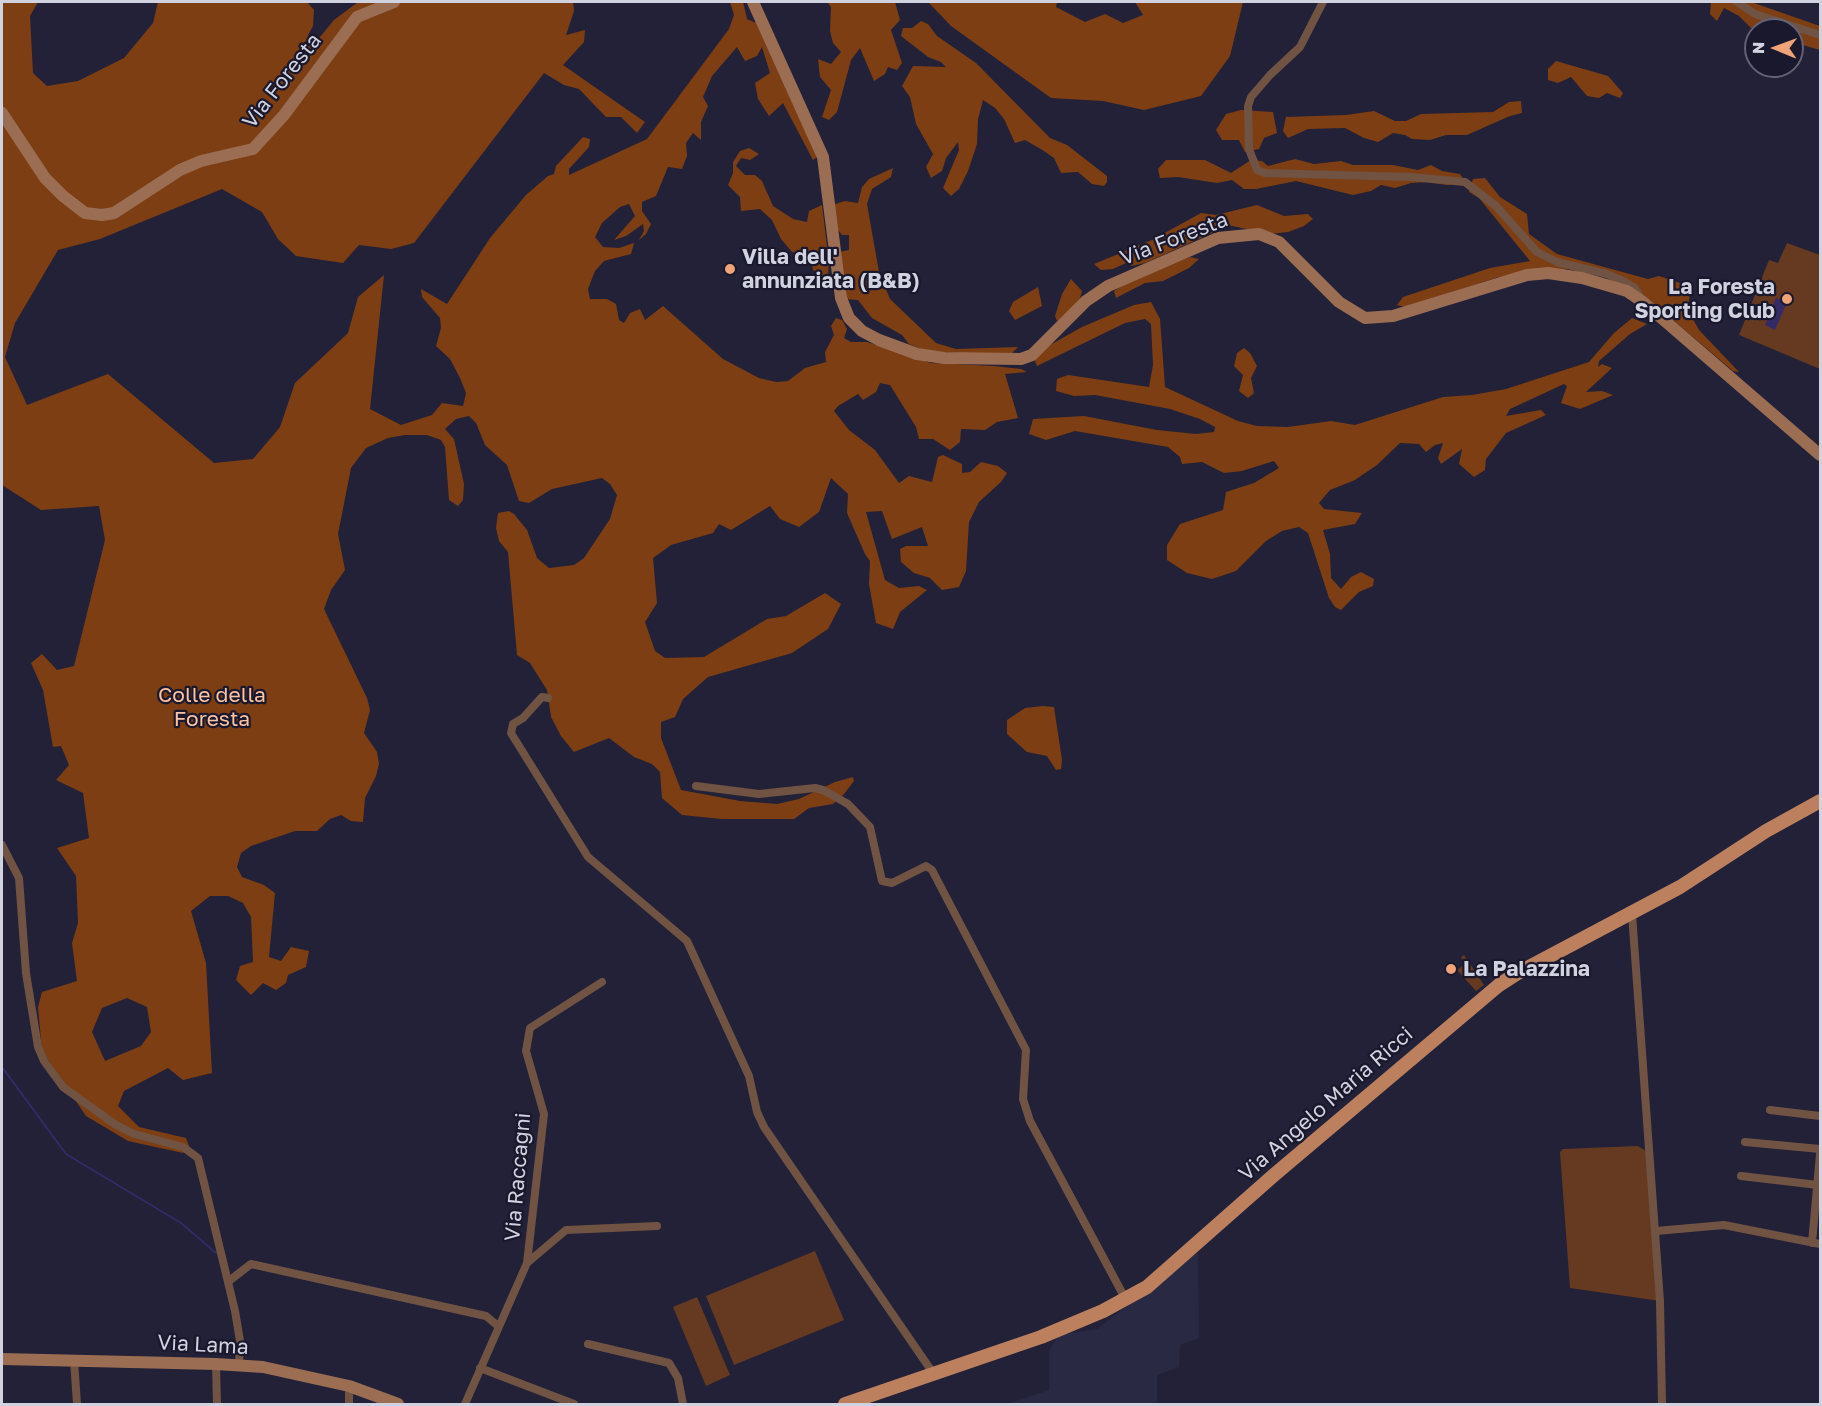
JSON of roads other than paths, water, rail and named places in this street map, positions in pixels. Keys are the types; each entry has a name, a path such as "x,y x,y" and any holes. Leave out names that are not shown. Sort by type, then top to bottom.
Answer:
{"main road":[{"name":"Via Foresta","path":"2,113 45,178 63,196 85,213 102,215 114,213 180,170 201,161 253,148 284,115 357,17 394,2"},
{"name":"Via Foresta","path":"753,2 823,157 841,298 849,318 862,330 879,340 917,354 944,358 1021,359 1032,355 1086,301 1108,286 1218,238 1251,233 1269,236 1279,242 1339,302 1365,318 1393,316 1501,281 1548,273 1611,286 1643,302 1821,455"},
{"name":"Via Angelo Maria Ricci","path":"845,1404 1041,1337 1126,1300 1173,1267 1274,1175 1498,986 1516,974 1680,887 1802,809 1821,801"},
{"name":"Via Lama","path":"2,1359 239,1365 276,1370 349,1386 398,1404"}],"street":[{"path":"1323,2 1300,47 1257,89 1251,98 1248,106 1250,149 1252,163 1257,170 1265,173 1410,177 1465,182 1496,206 1537,252 1557,262 1606,274 1623,281 1635,288 1643,302"},
{"path":"1737,2 1755,14 1821,35"},
{"path":"548,698 542,697 523,718 513,724 511,732 588,857 687,941 749,1076 757,1112 764,1127 933,1373"},
{"path":"696,786 759,794 815,788 823,790 848,804 870,826 882,881 892,883 926,866 932,870 1026,1050 1023,1099 1030,1121 1126,1300"},
{"path":"2,845 19,878 27,973 38,1047 44,1061 63,1087 116,1125 134,1134 183,1147 198,1158 229,1281 240,1341 239,1365"},
{"path":"1632,914 1656,1231 1662,1404"},
{"name":"Via Raccagni","path":"465,1404 527,1263 544,1114 529,1065 528,1038 531,1028 602,982"},
{"path":"1770,1110 1821,1116"},
{"path":"1745,1142 1821,1149"},
{"path":"1656,1231 1724,1226 1816,1244 1821,1154"},
{"path":"1741,1176 1818,1185"},
{"path":"527,1263 566,1230 657,1226"},
{"path":"229,1281 251,1264 486,1316 498,1326"},
{"path":"588,1344 669,1363 678,1378 683,1404"},
{"path":"74,1360 77,1404"},
{"path":"216,1364 217,1404"},
{"path":"480,1368 574,1404"},
{"path":"348,1404 349,1386"}],"waterway":[{"path":"2,1067 66,1154 181,1223 216,1253"}],"place":[{"name":"Villa dell' annunziata (B&B)","path":"730,269"},
{"name":"La Foresta Sporting Club","path":"1787,299"},
{"name":"La Palazzina","path":"1451,969"}],"park label":[{"name":"Colle della Foresta","path":"212,707"}]}
